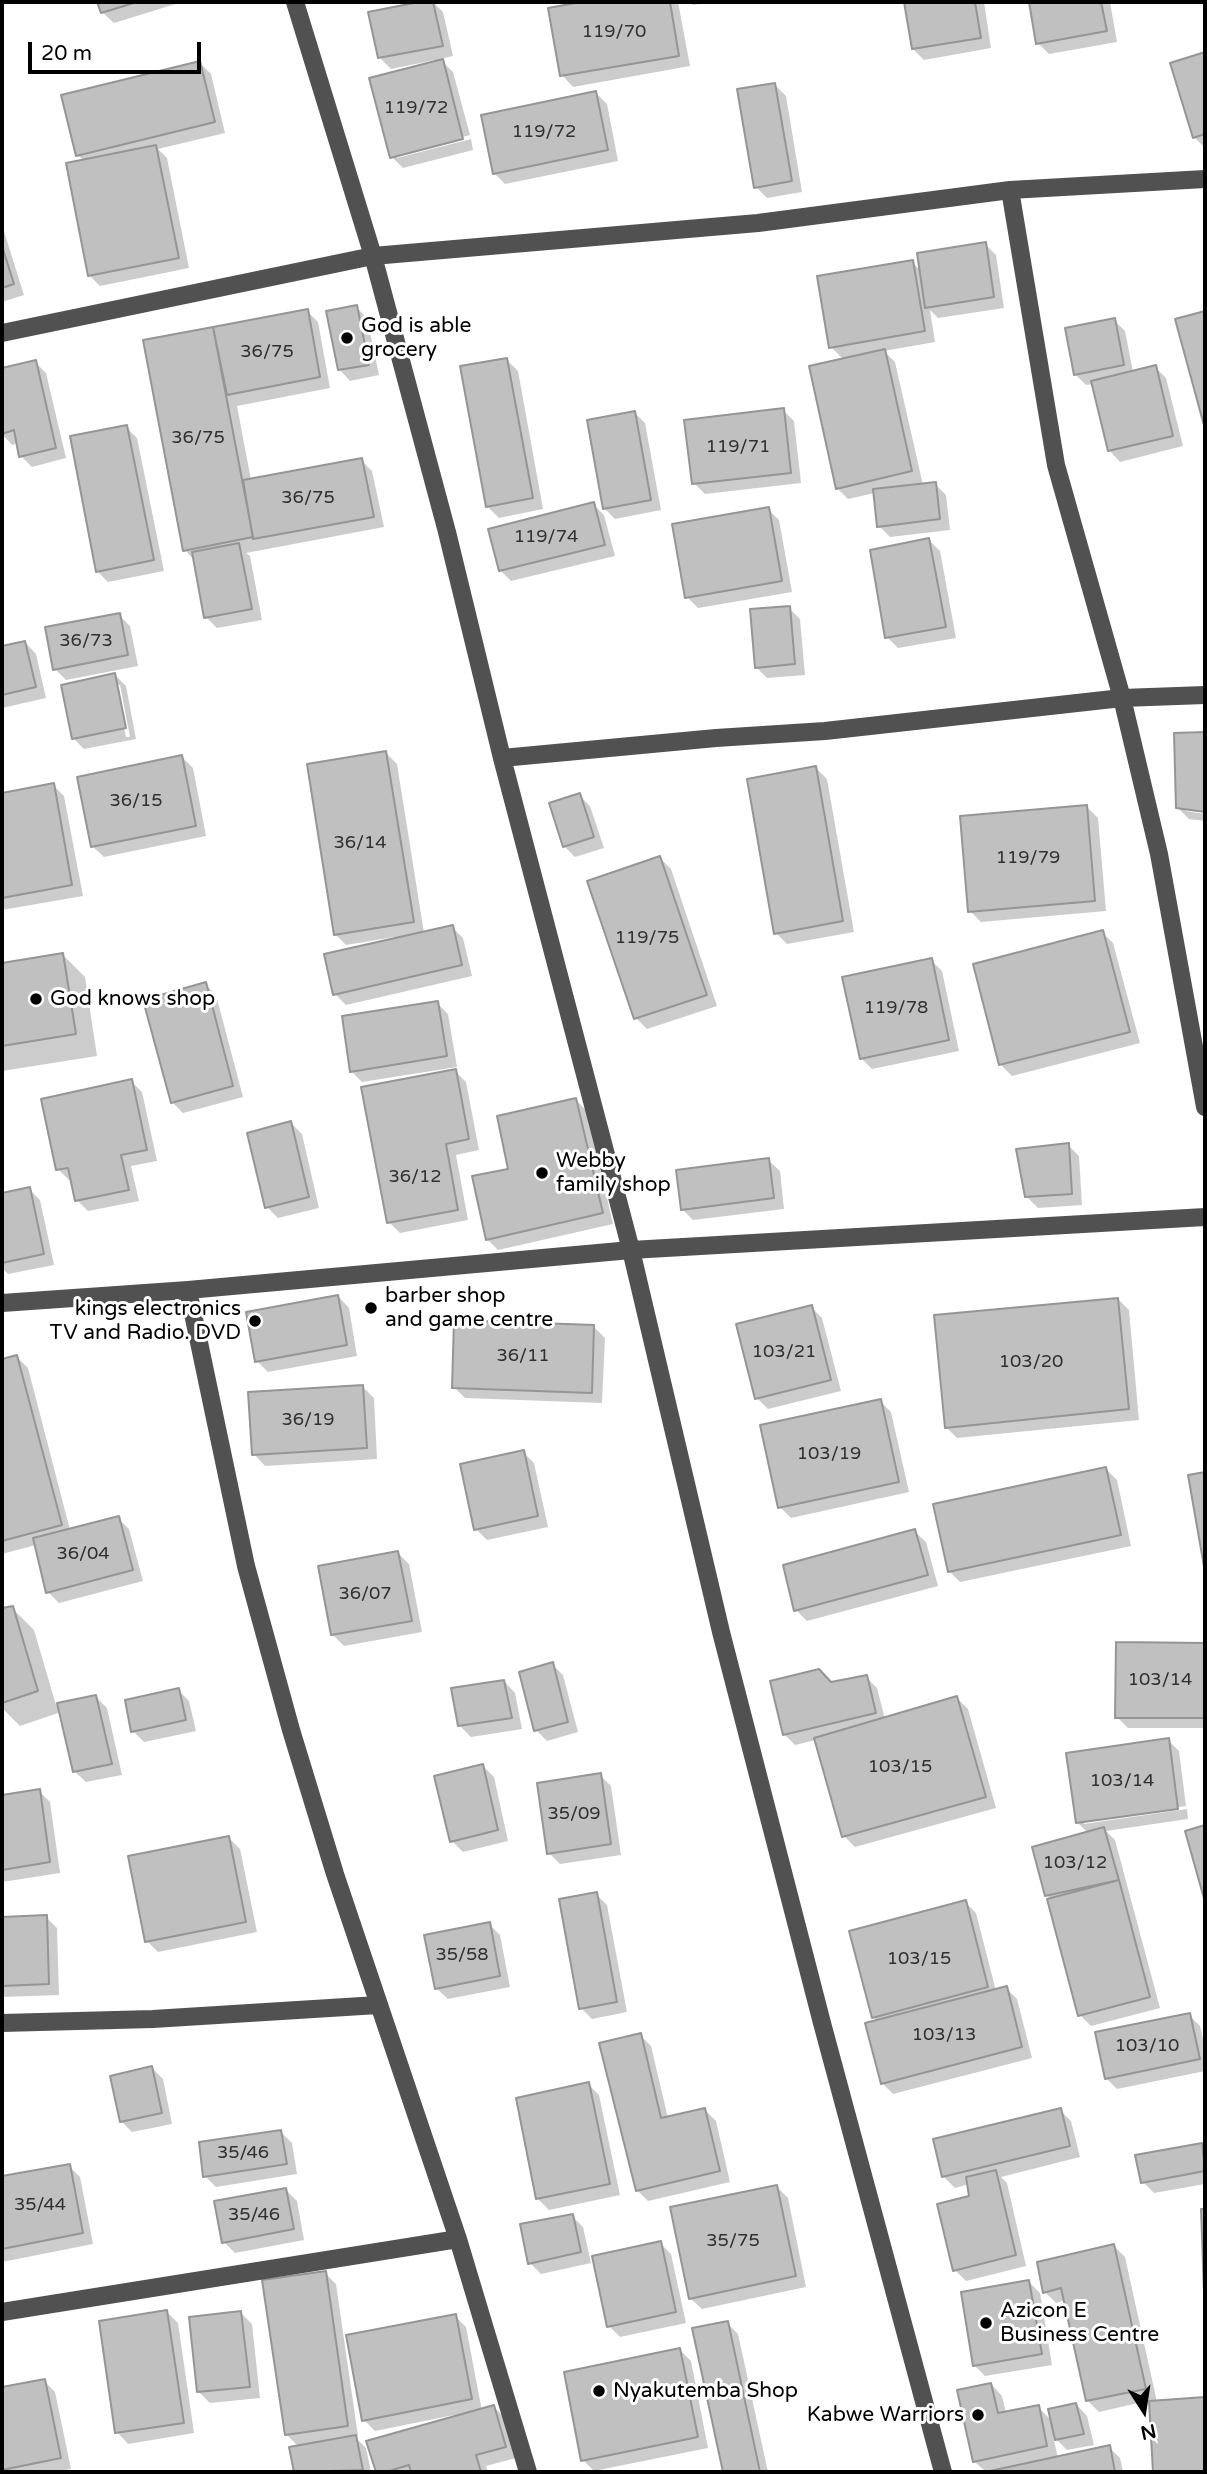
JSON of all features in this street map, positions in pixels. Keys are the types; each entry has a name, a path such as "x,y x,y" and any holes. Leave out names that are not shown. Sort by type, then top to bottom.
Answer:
{"street":[{"path":"295,2 373,257 447,532 502,758 632,1250 721,1632 822,2023 943,2472"},
{"path":"2,333 373,257 758,223 1010,190 1205,179"},
{"path":"1010,190 1056,465 1122,698 1159,854 1205,1107"},
{"path":"502,758 716,738 825,731 1122,698 1205,695"},
{"path":"2,1303 188,1290 632,1250 1205,1217"},
{"path":"188,1290 246,1566 291,1730 378,2005 458,2239 528,2472"},
{"path":"2,2023 153,2019 378,2005"},
{"path":"2,2312 458,2239"}],"building":[{"path":"97,2 137,2 101,13"},
{"path":"419,2 433,2 443,46 378,58 368,12"},
{"path":"581,2 670,2 679,56 560,76 548,8"},
{"path":"904,2 975,2 981,38 912,49"},
{"path":"1029,2 1101,2 1107,31 1036,44"},
{"path":"1205,52 1205,134 1193,138 1170,63"},
{"path":"443,59 463,139 390,158 369,78"},
{"path":"200,61 215,122 76,156 61,95"},
{"path":"775,83 792,181 754,188 737,89"},
{"path":"596,91 608,150 493,174 481,115"},
{"path":"156,145 179,258 88,276 66,163"},
{"path":"986,242 994,297 925,308 917,253"},
{"path":"2,246 14,284 2,288"},
{"path":"913,260 925,331 829,348 817,276"},
{"name":"God is able grocery","path":"357,305 369,365 338,370 326,311"},
{"path":"308,309 320,377 227,395 213,327"},
{"path":"1205,311 1205,429 1175,319"},
{"path":"1115,318 1124,365 1074,375 1065,328"},
{"path":"213,327 253,537 183,551 143,340"},
{"path":"885,349 912,471 836,489 809,366"},
{"path":"507,358 533,498 486,507 460,366"},
{"path":"36,360 56,448 19,457 14,430 2,434 2,368"},
{"path":"1156,365 1173,436 1108,451 1091,381"},
{"path":"784,408 791,473 692,484 684,420"},
{"path":"635,411 651,500 603,509 587,420"},
{"path":"127,425 154,560 96,572 70,436"},
{"path":"362,458 374,517 253,539 243,480"},
{"path":"936,482 940,519 877,527 873,489"},
{"path":"594,502 605,545 499,571 488,529"},
{"path":"769,507 782,581 685,598 672,524"},
{"path":"929,538 946,627 885,638 870,550"},
{"path":"239,543 252,609 204,618 192,552"},
{"path":"790,606 795,664 755,668 750,609"},
{"path":"120,613 128,655 53,670 45,627"},
{"path":"25,641 36,687 2,695 2,646"},
{"path":"115,673 126,728 72,739 61,685"},
{"path":"1205,732 1205,812 1176,808 1174,733"},
{"path":"386,751 414,922 334,935 307,764"},
{"path":"182,755 196,826 91,847 77,777"},
{"path":"816,766 843,921 774,934 747,779"},
{"path":"54,783 72,885 2,898 2,793"},
{"path":"580,793 594,837 563,847 549,803"},
{"path":"1087,805 1095,901 968,912 960,816"},
{"path":"660,856 707,995 634,1019 587,881"},
{"path":"453,925 462,965 333,995 324,954"},
{"path":"1103,930 1130,1032 999,1065 973,964"},
{"name":"God knows shop","path":"63,953 76,1034 2,1046 2,963"},
{"path":"932,958 949,1040 860,1059 842,977"},
{"path":"206,982 233,1086 171,1103 143,1000"},
{"path":"438,1001 447,1056 350,1072 342,1016"},
{"path":"456,1069 469,1139 446,1144 458,1210 387,1223 361,1087"},
{"path":"132,1079 147,1150 121,1155 129,1190 75,1201 68,1168 56,1170 41,1099"},
{"name":"Webby family shop","path":"576,1098 603,1213 486,1240 472,1176 508,1169 497,1116"},
{"path":"291,1121 309,1197 265,1208 247,1133"},
{"path":"1069,1143 1072,1194 1025,1197 1016,1149"},
{"path":"769,1158 774,1198 681,1210 676,1170"},
{"path":"30,1187 44,1254 2,1263 2,1193"},
{"path":"338,1295 347,1345 255,1362 246,1312"},
{"path":"1118,1298 1129,1409 945,1428 934,1315"},
{"path":"812,1305 831,1380 755,1399 736,1324"},
{"path":"454,1320 594,1325 592,1393 452,1388"},
{"path":"17,1355 62,1525 2,1541 2,1359"},
{"path":"363,1385 367,1448 252,1455 248,1392"},
{"path":"881,1399 899,1482 778,1508 760,1425"},
{"path":"524,1450 538,1516 474,1530 460,1464"},
{"path":"1106,1467 1121,1535 948,1572 933,1504"},
{"path":"1205,1472 1205,1572 1188,1475"},
{"path":"119,1516 133,1570 46,1593 33,1538"},
{"path":"915,1529 928,1575 794,1611 783,1565"},
{"path":"398,1551 412,1621 331,1635 318,1566"},
{"path":"13,1606 38,1691 2,1703 2,1608"},
{"path":"1116,1642 1205,1643 1205,1718 1115,1718"},
{"path":"553,1662 568,1722 534,1731 519,1672"},
{"path":"819,1669 831,1682 867,1675 876,1713 783,1735 770,1681"},
{"path":"504,1680 512,1718 458,1726 451,1688"},
{"path":"179,1688 186,1720 131,1732 125,1700"},
{"path":"96,1695 112,1764 73,1772 57,1703"},
{"path":"957,1696 986,1797 842,1837 814,1738"},
{"path":"1169,1738 1178,1809 1076,1823 1066,1753"},
{"path":"483,1764 498,1830 450,1842 434,1776"},
{"path":"601,1773 611,1844 547,1854 537,1783"},
{"path":"40,1789 50,1862 2,1870 2,1795"},
{"path":"1205,1825 1205,1902 1185,1831"},
{"path":"1104,1827 1119,1880 1045,1896 1032,1847"},
{"path":"229,1836 246,1922 145,1942 128,1856"},
{"path":"1119,1880 1150,1997 1078,2016 1047,1899"},
{"path":"597,1892 617,2002 579,2009 559,1899"},
{"path":"966,1900 988,1987 872,2018 849,1931"},
{"path":"47,1915 49,1984 2,1986 2,1917"},
{"path":"490,1922 500,1976 435,1989 424,1935"},
{"path":"1007,1986 1022,2047 881,2084 865,2023"},
{"path":"1190,2013 1200,2059 1105,2079 1095,2032"},
{"path":"641,2033 661,2118 705,2108 720,2171 636,2191 599,2043"},
{"path":"152,2066 162,2113 120,2122 110,2076"},
{"path":"589,2082 610,2184 536,2199 516,2098"},
{"path":"1061,2108 1070,2146 942,2177 933,2139"},
{"path":"281,2130 287,2164 203,2177 199,2142"},
{"path":"1202,2143 1205,2171 1141,2183 1135,2155"},
{"path":"70,2164 83,2233 2,2249 2,2176"},
{"path":"996,2170 1016,2255 953,2271 937,2204 969,2196 966,2177"},
{"path":"777,2185 796,2276 689,2299 670,2207"},
{"path":"286,2188 294,2229 222,2243 214,2201"},
{"path":"1201,2209 1205,2209 1205,2320"},
{"path":"573,2214 581,2252 528,2264 520,2224"},
{"path":"661,2241 676,2312 607,2327 592,2256"},
{"path":"1114,2244 1146,2389 1086,2401 1061,2288 1043,2293 1037,2262"},
{"path":"326,2271 348,2426 285,2435 262,2280"},
{"path":"1029,2280 1042,2354 973,2366 961,2292"},
{"path":"167,2310 184,2423 115,2433 99,2321"},
{"path":"241,2311 250,2387 197,2392 189,2317"},
{"path":"456,2314 472,2399 362,2421 346,2335"},
{"path":"728,2321 760,2472 723,2472 692,2328"},
{"path":"680,2348 698,2437 581,2461 564,2372"},
{"path":"45,2379 61,2458 2,2470 2,2387"},
{"path":"991,2383 998,2413 1039,2405 1047,2446 973,2462 957,2390"},
{"path":"1205,2397 1205,2472 1153,2472 1149,2401"},
{"path":"1076,2403 1084,2434 1055,2440 1048,2409"},
{"path":"494,2405 506,2447 476,2455 481,2472 411,2472 409,2465 376,2472 366,2441"},
{"path":"356,2435 363,2470 294,2472 289,2447"},
{"path":"1110,2445 1115,2472 990,2471"}],"place":[{"name":"God is able grocery","path":"347,338"},
{"name":"God knows shop","path":"36,999"},
{"name":"Webby family shop","path":"542,1173"},
{"name":"barber shop and game centre","path":"371,1308"},
{"name":"kings electronics TV and Radio. DVD","path":"255,1321"},
{"name":"Azicon E Business Centre","path":"986,2323"},
{"name":"Nyakutemba Shop","path":"599,2391"},
{"name":"Kabwe Warriors","path":"978,2415"}]}
